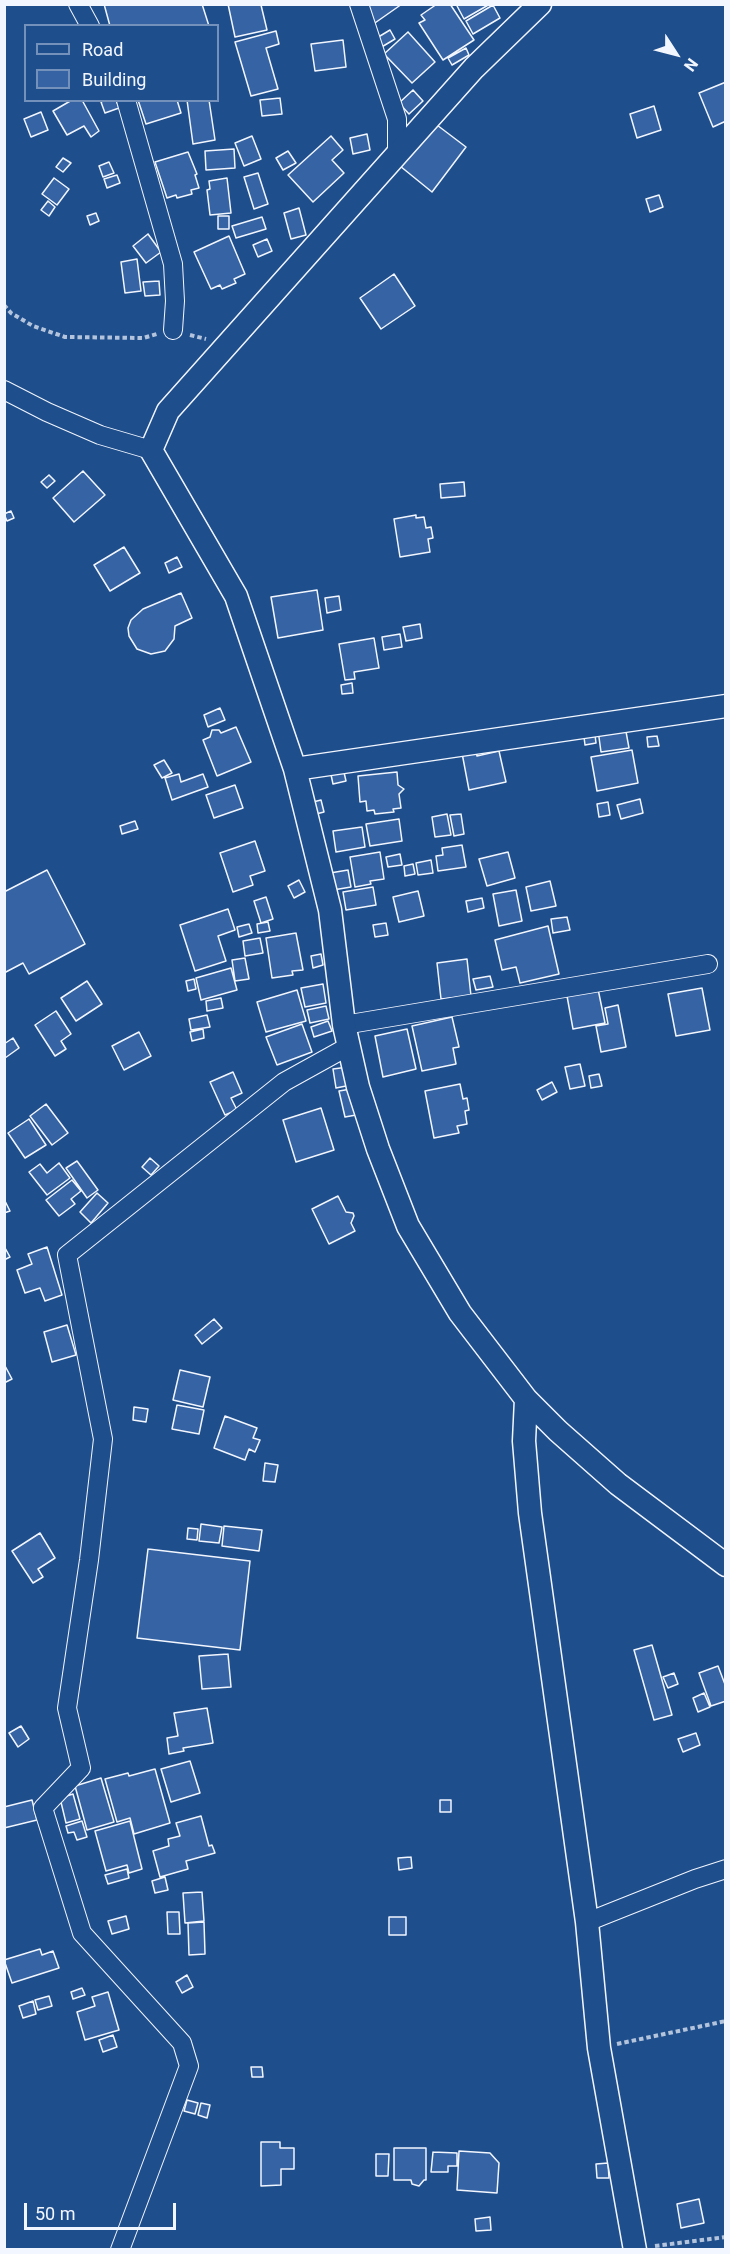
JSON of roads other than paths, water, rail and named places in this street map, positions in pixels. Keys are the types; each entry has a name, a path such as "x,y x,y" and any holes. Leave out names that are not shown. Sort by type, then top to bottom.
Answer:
{"street":[{"path":"78,4 89,24"},
{"path":"359,4 397,119 397,156"},
{"path":"151,450 168,411 474,69 540,4"},
{"path":"127,102 173,264 175,301 173,330"},
{"path":"4,390 99,435 151,450 236,596 295,769 330,910 346,1036 358,1087 408,1226 460,1313 526,1399 558,1431 618,1484 726,1565"},
{"path":"295,769 726,706"},
{"path":"120,2250 189,2066 183,2043 82,1933 43,1809 81,1768 67,1708 103,1439 67,1255 284,1082 346,1036 708,964"},
{"path":"526,1399 524,1441 530,1513 587,1922 599,2048 635,2249"},
{"path":"587,1922 726,1869"}]}
